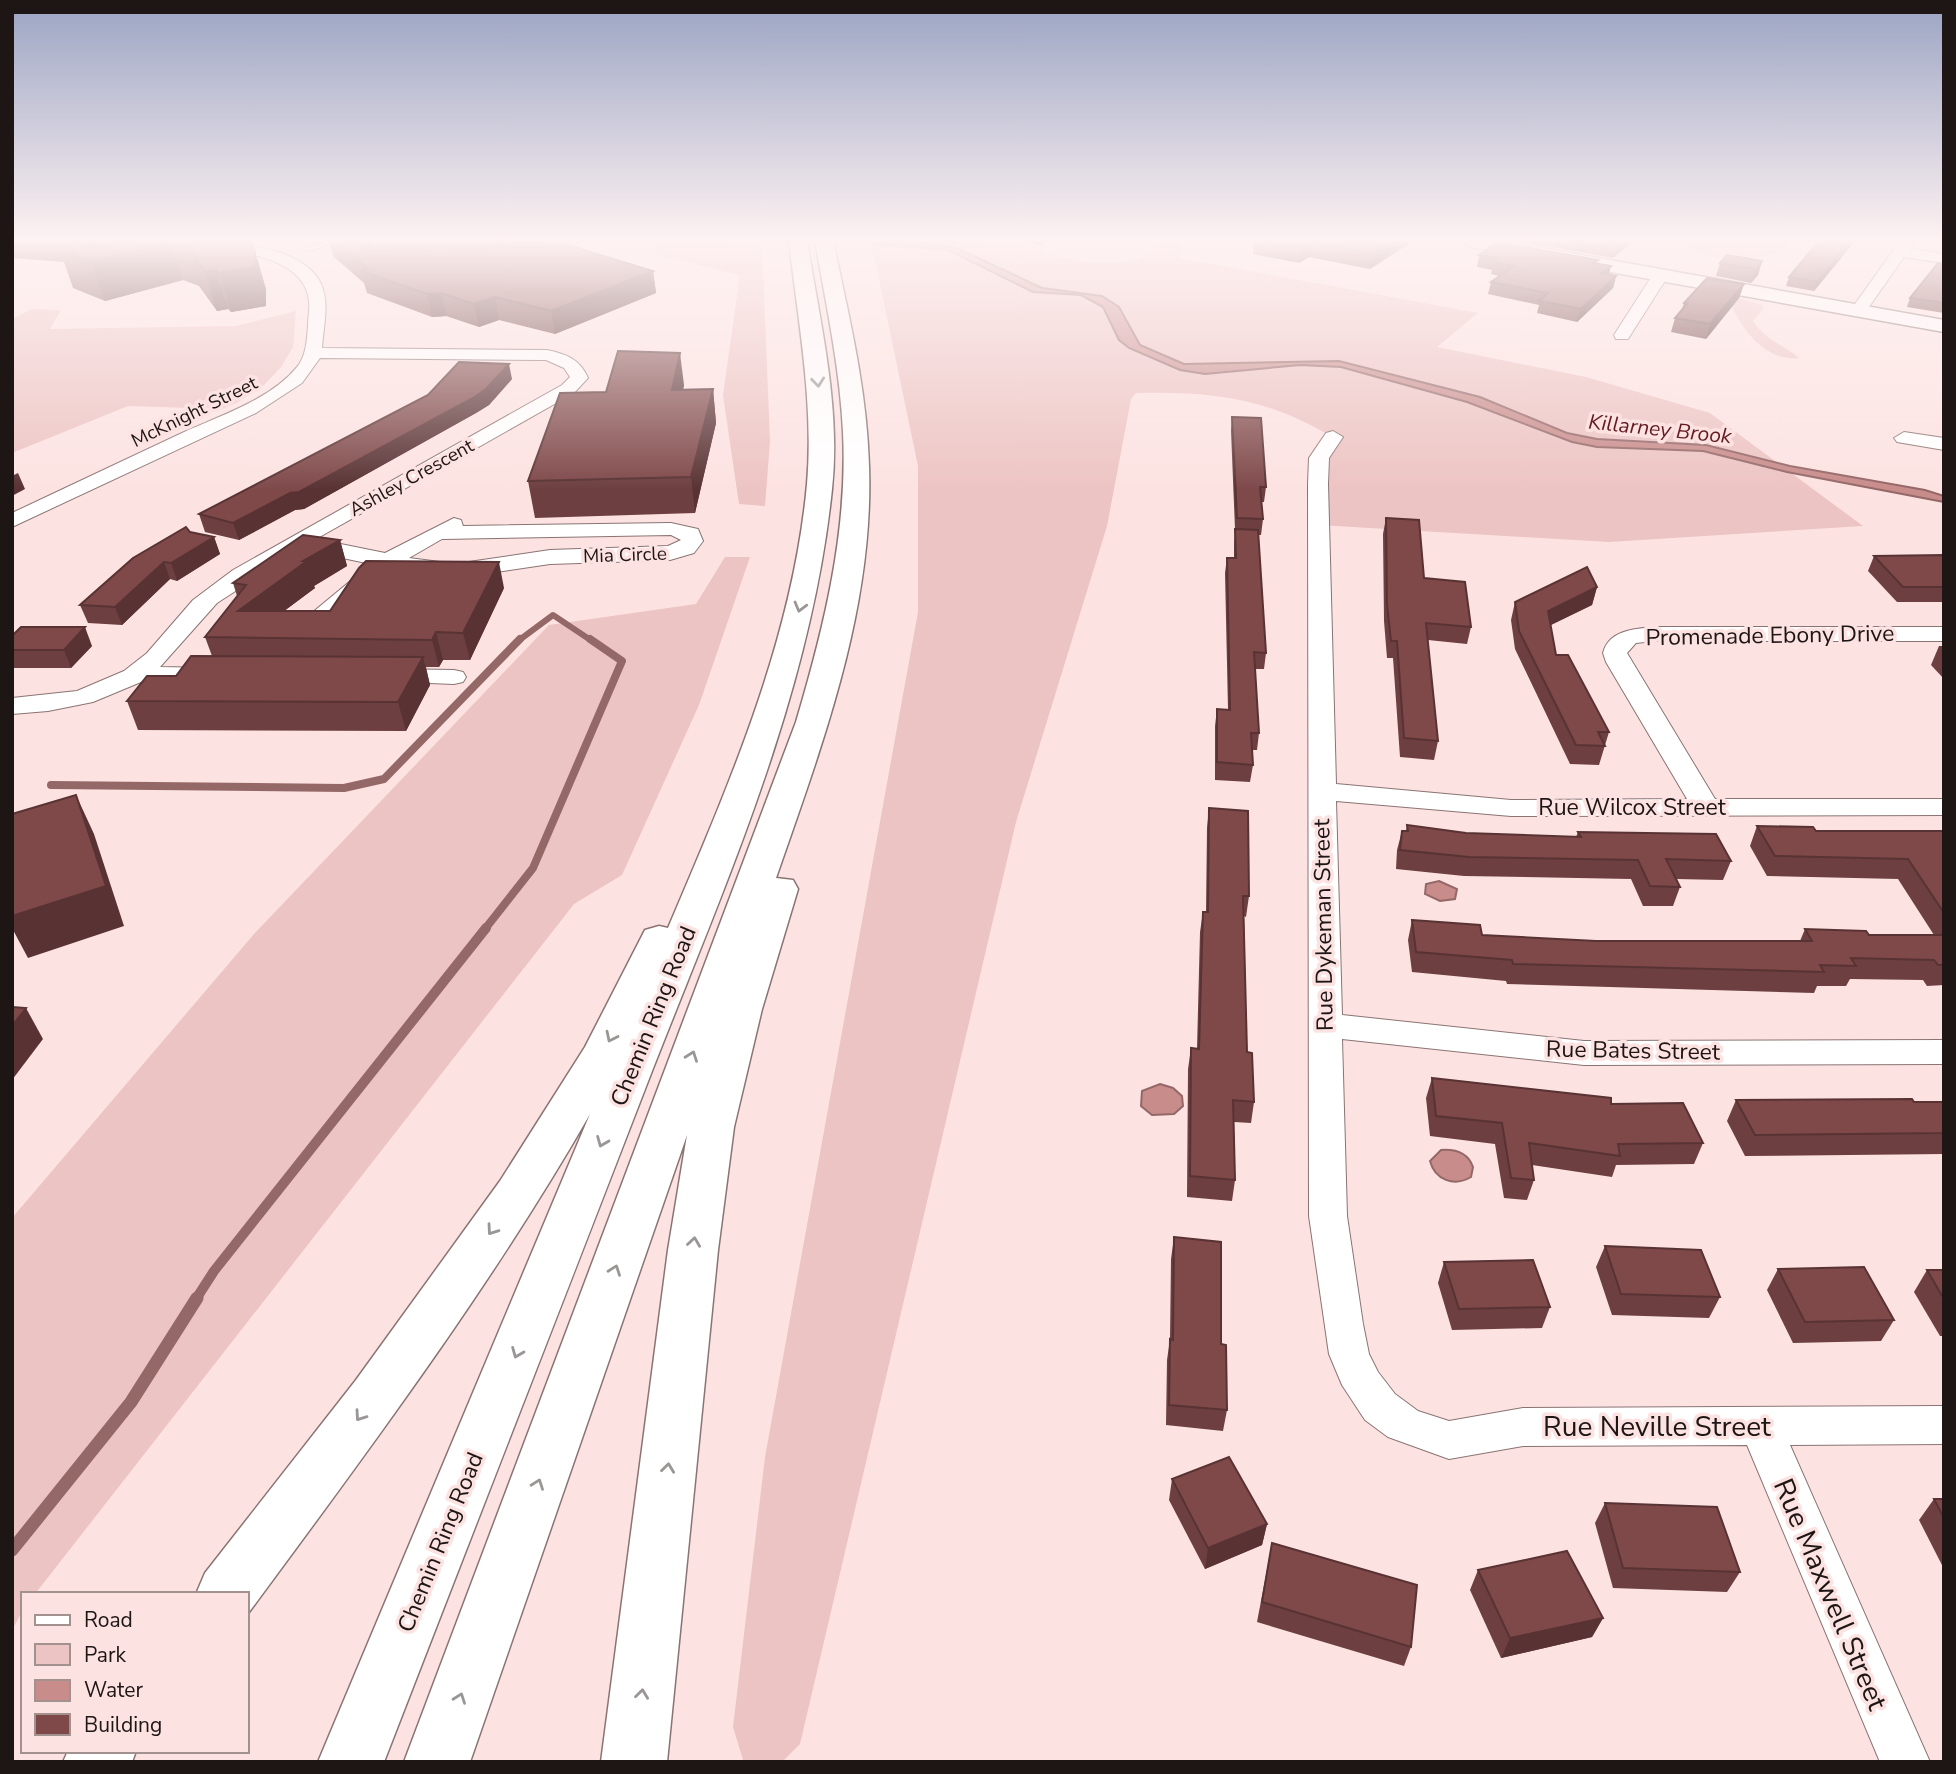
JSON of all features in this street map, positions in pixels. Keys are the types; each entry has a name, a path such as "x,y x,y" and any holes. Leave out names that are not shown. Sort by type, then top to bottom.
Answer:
{"main road":[{"name":"Chemin Ring Road","path":"351,1762 715,862 778,688 803,597 820,484 820,401 809,324"},
{"name":"Chemin Ring Road","path":"437,1762 813,722 834,650 856,484 851,393 839,324"},
{"path":"228,1592 324,1466 521,1189 604,1052 744,751 778,688"},
{"path":"634,1762 693,1250 711,1127 741,1009 787,864 807,779 813,722"}],"street":[{"path":"313,353 315,324"},
{"path":"1622,335 1629,324"},
{"name":"McKnight Street","path":"12,521 250,409 282,390 304,370 313,353"},
{"name":"Ashley Crescent","path":"12,706 74,699 116,686 149,664 200,605 230,582 295,542 568,389 579,378 576,368 547,355 313,353"},
{"name":"Rue Dykeman Street","path":"1333,437 1319,458 1318,484 1328,1216 1349,1354 1363,1385 1380,1407"},
{"path":"1904,439 1944,444"},
{"path":"321,617 388,561 469,515"},
{"name":"Mia Circle","path":"295,542 388,561 455,570 550,557 670,553 685,548 692,541 690,534 671,529 437,533"},
{"name":"Promenade Ebony Drive","path":"1706,807 1618,662 1615,653 1617,645 1630,637 1654,634 1944,634"},
{"path":"134,674 240,675"},
{"path":"361,676 454,677"},
{"name":"Rue Wilcox Street","path":"1322,791 1511,808 1944,807"},
{"name":"Rue Bates Street","path":"1324,1025 1584,1053 1944,1052"},
{"name":"Rue Neville Street","path":"1380,1407 1403,1424 1449,1440 1523,1427 1944,1424"},
{"name":"Rue Maxwell Street","path":"1760,1425 1905,1762"}],"green space":[{"path":"12,324 53,324 50,329 295,324 293,347 281,367 264,385 238,402 222,409 128,406 12,453"},
{"path":"733,324 765,324 770,441 765,506 739,504 723,395"},
{"path":"888,324 1465,324 1437,347 1586,377 1710,413 1863,526 1609,542 1319,525 1318,484 1332,437 1285,413 1262,405 1214,396 1136,393 1131,399 1107,526 1016,822 800,1744 782,1762 747,1762 743,1760 733,1727 765,1457 918,612 918,466"},
{"path":"1755,324 1769,338 1799,358 1787,358 1767,350 1742,325"},
{"path":"725,557 750,557 699,705 622,875 574,904 37,1592 21,1592 21,1614 12,1630 12,1218 254,934 549,625 696,604"}],"water":[{"path":"1111,324 1128,324 1140,345 1184,364 1339,361 1480,397 1567,433 1597,439 1706,445 1790,466 1925,490 1944,496 1944,502 1787,472 1703,451 1597,447 1572,442 1467,402 1341,367 1300,365 1205,374 1180,370 1129,348 1119,340"},
{"path":"1439,881 1457,889 1455,899 1440,901 1425,894 1426,884"},
{"path":"1160,1084 1173,1088 1182,1096 1183,1106 1174,1114 1152,1115 1141,1106 1142,1091"},
{"path":"1441,1150 1456,1151 1468,1158 1473,1167 1471,1177 1452,1181 1436,1173 1430,1161"}],"building":[{"path":"618,351 680,353 672,390 713,389 691,477 528,481 560,393 606,392"},
{"path":"459,362 509,364 486,389 473,398 299,492 290,493 233,523 199,514 428,395"},
{"path":"1232,417 1261,418 1266,487 1260,487 1263,519 1237,518"},
{"path":"1386,518 1419,520 1424,578 1465,582 1471,627 1426,623 1438,741 1404,738 1397,641 1391,641 1387,604"},
{"path":"186,527 190,532 214,537 171,563 164,562 115,607 80,605 133,558"},
{"path":"1235,529 1258,530 1266,653 1254,652 1259,733 1251,733 1253,765 1217,762 1217,709 1230,710 1227,558 1236,558"},
{"path":"303,535 340,540 303,561 307,561 238,611 330,611 366,561 499,562 463,633 436,632 432,640 205,637 246,585 233,583"},
{"path":"1944,555 1944,587 1903,587 1874,556"},
{"path":"1587,567 1597,587 1548,611 1556,655 1568,655 1609,732 1598,732 1605,746 1576,745 1519,631 1515,602"},
{"path":"21,627 85,627 64,650 12,650 12,636"},
{"path":"191,656 423,657 398,702 127,701 147,676 176,676"},
{"path":"76,795 106,886 12,916 12,814"},
{"path":"1209,808 1248,811 1249,896 1243,896 1247,1052 1252,1053 1254,1102 1233,1100 1235,1180 1190,1176 1191,1048 1199,1049 1203,912 1208,912"},
{"path":"1407,825 1466,833 1581,837 1578,832 1716,834 1731,861 1666,859 1680,887 1650,886 1638,860 1469,857 1400,850 1402,831 1408,831"},
{"path":"1757,826 1813,827 1816,831 1944,831 1944,913 1908,859 1775,856"},
{"path":"1412,920 1480,925 1482,935 1596,941 1812,941 1805,929 1866,931 1869,935 1944,935 1944,965 1938,965 1934,960 1851,958 1856,966 1820,965 1824,972 1513,964 1512,960 1416,952"},
{"path":"12,1007 26,1008 12,1026"},
{"path":"1432,1078 1611,1098 1611,1104 1683,1103 1703,1143 1618,1144 1620,1156 1529,1143 1534,1180 1511,1178 1502,1123 1436,1116"},
{"path":"1912,1099 1914,1102 1944,1102 1944,1133 1755,1135 1736,1100"},
{"path":"1174,1237 1221,1242 1221,1344 1226,1345 1227,1410 1169,1405"},
{"path":"1605,1246 1701,1250 1720,1297 1621,1294"},
{"path":"1533,1260 1550,1307 1459,1309 1444,1262"},
{"path":"1864,1267 1894,1320 1805,1322 1778,1269"},
{"path":"1927,1270 1944,1270 1944,1299"},
{"path":"1229,1457 1267,1524 1208,1548 1172,1479"},
{"path":"1934,1499 1944,1499 1944,1518"},
{"path":"1605,1503 1717,1507 1740,1572 1623,1568"},
{"path":"1272,1543 1417,1585 1411,1647 1262,1602"},
{"path":"1567,1551 1603,1618 1510,1638 1478,1570"}],"waterway":[{"path":"518,641 553,615 592,641"},
{"path":"485,929 533,868 622,661 590,639"},
{"path":"51,785 344,788 384,779 518,641"},
{"path":"196,1299 214,1271 486,928"},
{"path":"12,1550 131,1402 197,1298"}],"water label":[{"name":"Killarney Brook","path":"1660,429"}]}
